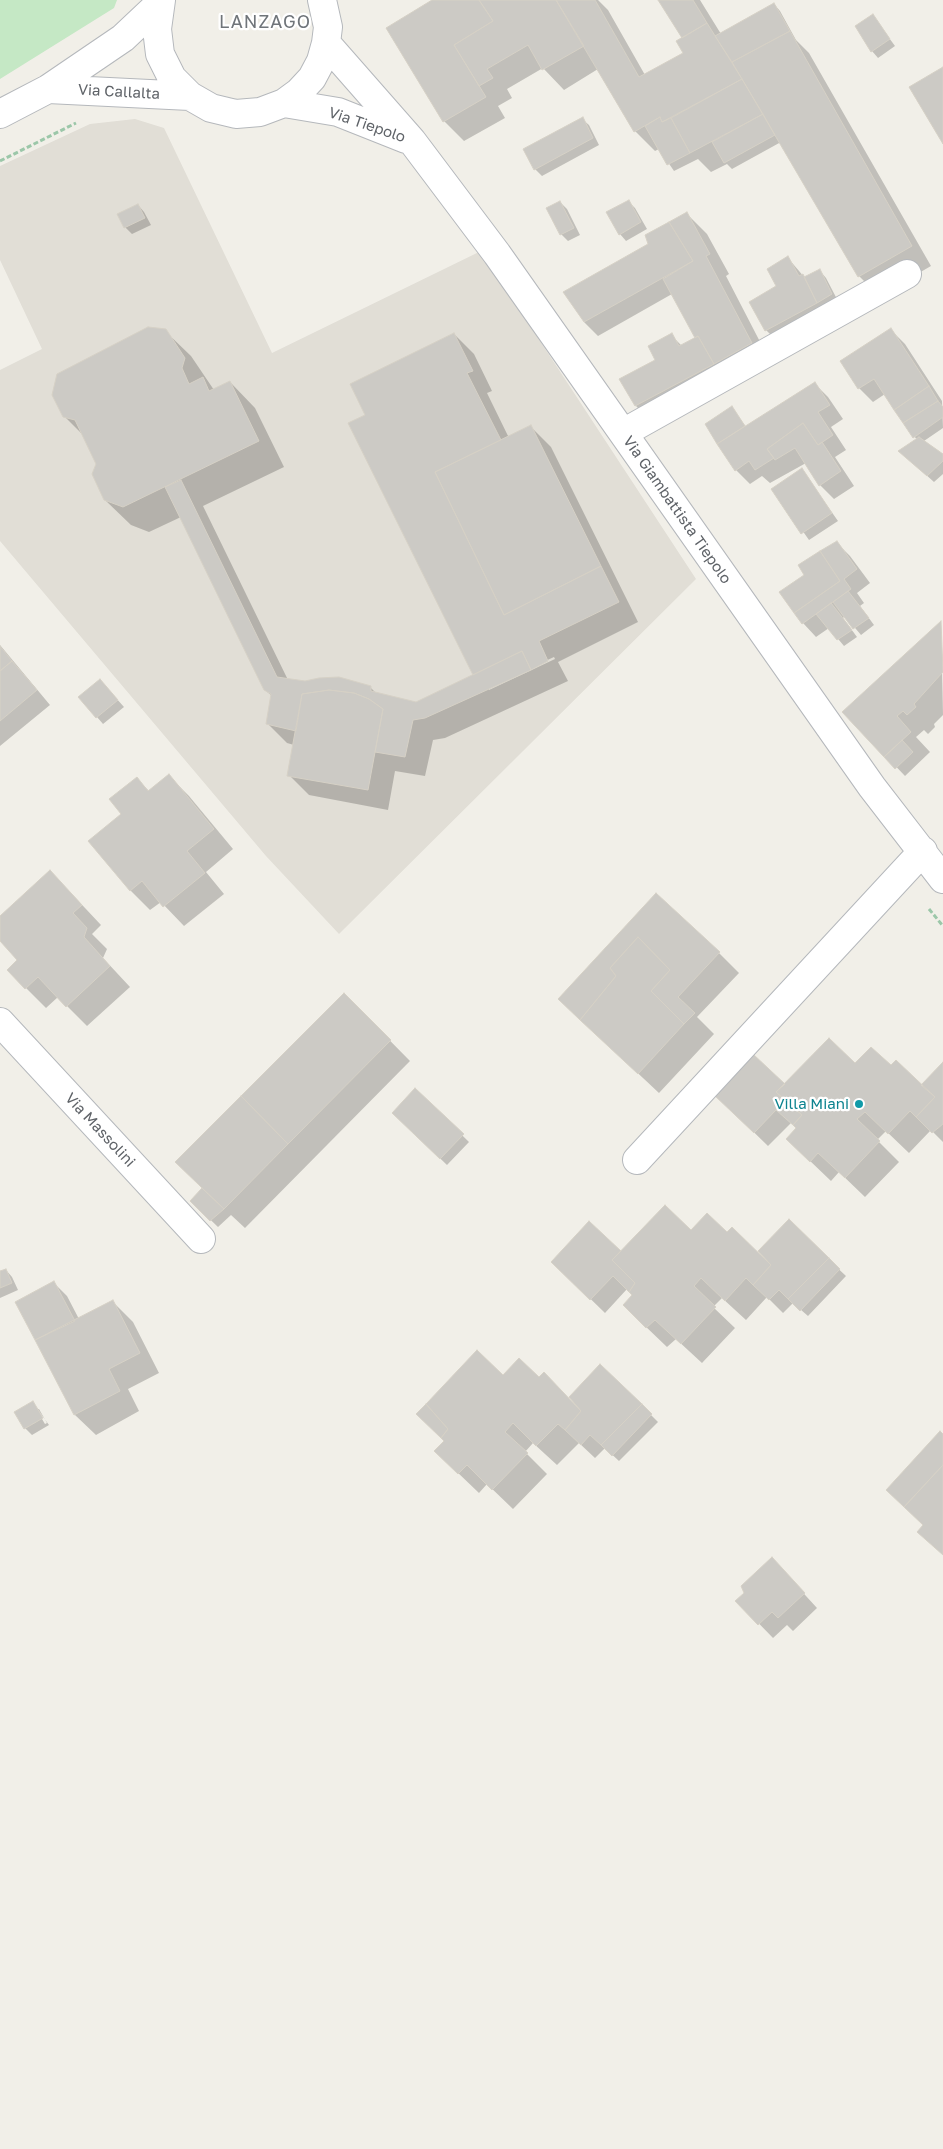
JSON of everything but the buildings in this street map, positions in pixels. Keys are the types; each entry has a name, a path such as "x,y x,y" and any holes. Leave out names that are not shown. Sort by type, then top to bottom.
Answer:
{"street":[{"path":"322,0 327,35"},
{"name":"Via Callalta","path":"161,1 157,29 160,54 172,78 190,96 211,108 236,114 260,112 284,103 299,92 312,78 321,61 327,35 340,0"},
{"name":"Via Callalta","path":"0,114 48,89 123,38 161,1"},
{"name":"Via Tiepolo","path":"327,35 412,141"},
{"name":"Via Callalta","path":"48,89 190,96"},
{"name":"Via Tiepolo","path":"284,103 338,112 412,141"},
{"name":"Via Giambattista Tiepolo","path":"412,141 497,254 872,787 943,879"},
{"path":"623,433 907,274"},
{"path":"637,1160 923,851"},
{"name":"Via Massolini","path":"0,1022 200,1238"}],"path":[{"path":"0,161 78,122"}],"shaded area":[{"path":"135,119 164,128 272,353 481,251 696,579 339,934 266,856 0,541 0,370 42,349 0,260 0,166 90,124"}],"green space":[{"path":"0,0 117,0 114,8 0,79"}],"place":[{"name":"Villa Miani","path":"859,1104"}],"district":[{"name":"LANZAGO","path":"265,22"}]}
